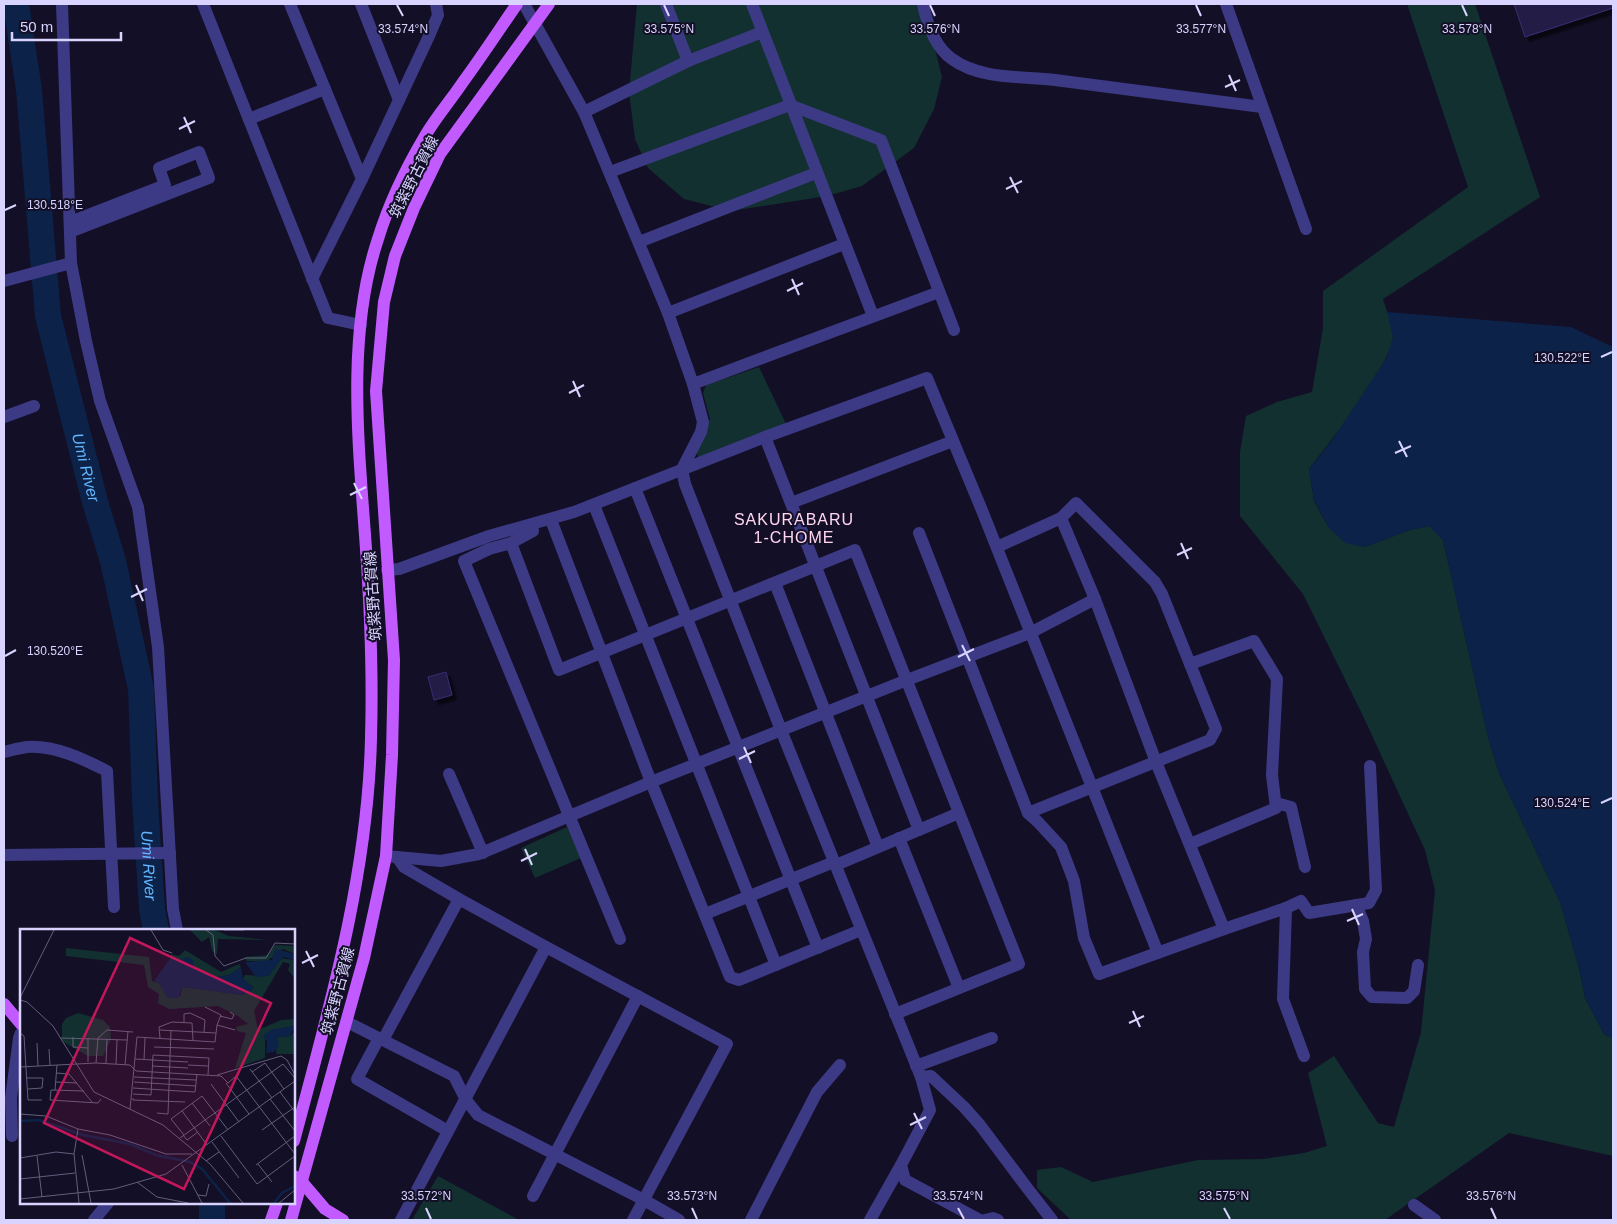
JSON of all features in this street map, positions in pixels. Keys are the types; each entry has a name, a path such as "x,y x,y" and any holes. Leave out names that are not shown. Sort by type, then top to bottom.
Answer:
{"main road":[{"name":"筑紫野古賀線","path":"295,1137 348,928 357,882 372,740 372,667 358,414 358,370 367,278 378,239 398,186 426,134 517,4"},
{"name":"筑紫野古賀線","path":"295,1197 298,1179 346,1022 391,856 394,660 376,391 384,302 395,256 414,208 440,154 548,4"},
{"path":"4,1004 20,1023"},
{"path":"298,1179 325,1209 343,1220"},
{"path":"272,1220 277,1204"},
{"name":"筑紫野古賀線","path":"291,1220 294,1204"}],"street":[{"path":"62,4 70,227 66,264 100,401 138,507 158,647 165,853 177,929"},
{"path":"203,4 328,318 361,325"},
{"path":"290,4 362,179"},
{"path":"361,4 400,100"},
{"path":"312,279 400,100 438,15 436,4"},
{"path":"524,4 584,112 668,313 704,422 701,432 682,469 685,484 730,602 918,1072 930,1110 870,1220"},
{"path":"666,4 688,61"},
{"path":"752,4 873,316"},
{"path":"922,4 936,43 951,59 967,68 1001,76 1050,79 1262,107"},
{"path":"1226,4 1306,229"},
{"path":"584,112 688,61 762,32"},
{"path":"249,119 325,88"},
{"path":"610,172 790,105 881,140 954,330"},
{"path":"199,152 209,178 70,227 165,185 159,168 199,152"},
{"path":"639,242 816,172"},
{"path":"668,313 844,244"},
{"path":"4,281 66,264"},
{"path":"693,384 939,292"},
{"path":"387,570 399,569 489,536 551,520 766,437 927,378 997,548 1158,953"},
{"path":"4,417 34,406"},
{"path":"766,437 919,830"},
{"path":"791,503 953,441"},
{"path":"635,488 818,948"},
{"path":"997,548 1061,518 1076,502 1154,582 1162,594 1216,729 1210,740 1028,813"},
{"path":"594,504 776,965"},
{"path":"1061,518 1095,599 1156,762 1224,928"},
{"path":"551,520 651,782 730,977 738,980 861,930"},
{"path":"532,524 533,531 464,561 620,939"},
{"path":"918,533 1028,813 1061,848 1074,881 1084,938 1099,974 1301,901 1309,913 1369,903 1376,890 1370,766"},
{"path":"511,542 559,670 855,550 1018,964 895,1014"},
{"path":"775,583 878,847"},
{"path":"391,856 441,861 484,853 651,782 1030,632 1095,599"},
{"path":"1190,664 1254,641 1277,679 1272,775 1276,808 1190,844"},
{"path":"4,752 28,747 55,750 82,759 107,771 114,853 114,907"},
{"path":"449,774 484,853"},
{"path":"1276,803 1291,808 1305,867"},
{"path":"705,914 790,879 878,847 959,813"},
{"path":"900,838 959,988"},
{"path":"4,855 165,853"},
{"path":"391,856 404,867 546,947 727,1044 633,1220"},
{"path":"448,1131 357,1079 459,898"},
{"path":"1356,905 1363,921 1366,939 1363,952 1365,989 1372,997 1407,998 1414,991 1418,965"},
{"path":"1286,908 1283,999 1304,1056"},
{"path":"400,1220 466,1100 546,947"},
{"path":"533,1196 638,996"},
{"path":"346,1022 454,1076 466,1100 478,1115 644,1200 679,1220"},
{"path":"12,1136 11,1098 20,1036"},
{"path":"918,1072 992,1038"},
{"path":"751,1220 817,1092 840,1064"},
{"path":"918,1072 931,1076 964,1107 980,1125 1052,1220"},
{"path":"901,1165 905,1180 980,1220"},
{"path":"94,1220 107,1204"},
{"path":"1414,1205 1435,1220"},
{"path":"984,1220 994,1218 998,1220"}],"green space":[{"path":"637,4 926,4 942,77 934,109 914,148 862,186 827,196 731,211 684,199 648,168 635,139 629,92"},
{"path":"1407,4 1475,4 1540,197 1383,299 1393,331 1390,348 1383,364 1358,404 1309,469 1314,501 1329,528 1364,547 1410,530 1429,526 1443,540 1488,737 1499,773 1560,902 1579,968 1585,998 1604,1034 1613,1039 1613,1156 1509,1133 1385,1220 1071,1220 1037,1188 1037,1170 1061,1167 1093,1182 1198,1160 1263,1159 1304,1153 1327,1146 1308,1073 1334,1056 1378,1123 1394,1127 1421,1032 1435,890 1425,850 1364,718 1303,594 1240,516 1240,452 1246,416 1277,402 1312,392 1323,328 1323,291 1468,187"},
{"path":"759,367 786,424 699,458 696,452 710,419 703,393 706,385"},
{"path":"567,827 581,858 535,878 521,848"},
{"path":"438,1176 519,1220 412,1220"}],"water":[{"path":"1387,312 1571,327 1613,347 1613,1039 1604,1034 1585,998 1579,968 1560,902 1499,773 1488,737 1443,540 1429,526 1410,530 1364,547 1345,543 1329,528 1314,500 1309,469 1332,440 1387,357 1393,337"}],"building":[{"path":"1514,4 1613,4 1613,8 1525,37"},
{"path":"446,672 452,695 434,700 428,677"}],"waterway":[{"name":"Umi River","path":"16,4 29,90 48,316 95,502 113,561 141,689 145,801 152,909 156,929"},
{"name":"Umi River","path":"212,1204 212,1220"}],"district":[{"name":"SAKURABARU 1-CHOME","path":"794,528"}]}
